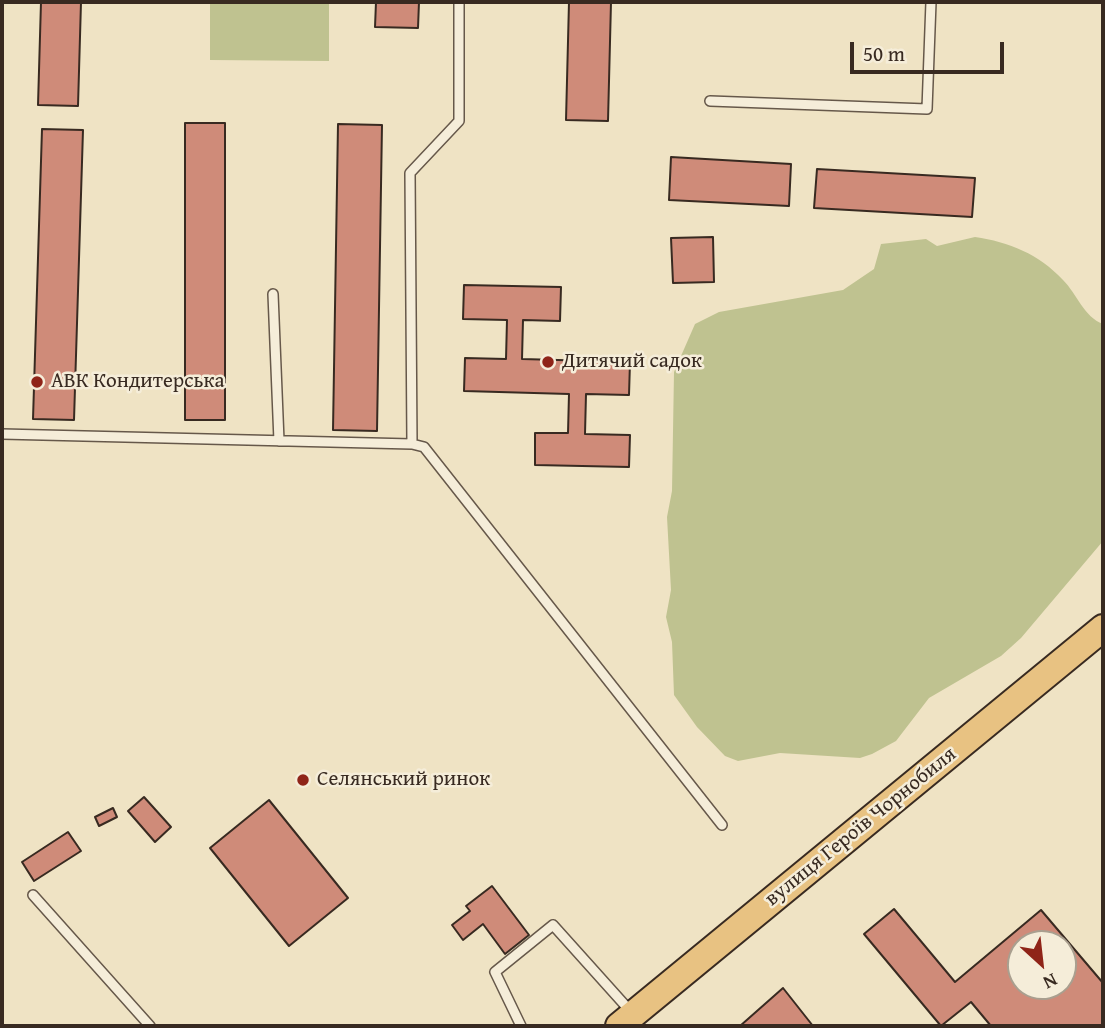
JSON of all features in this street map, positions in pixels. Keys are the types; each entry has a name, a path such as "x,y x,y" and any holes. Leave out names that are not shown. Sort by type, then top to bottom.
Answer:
{"main road":[{"name":"вулиця Героїв Чорнобиля","path":"626,1020 1103,628"}],"lane":[{"path":"412,444 410,173 460,121 459,2"},
{"path":"710,101 927,109 931,2"},
{"path":"273,294 279,441"},
{"path":"2,434 412,444 424,447 722,825"},
{"path":"33,895 150,1026"},
{"path":"521,1026 495,972 553,925 626,1020"}],"green space":[{"path":"210,2 329,2 329,61 210,60"},
{"path":"975,237 1000,242 1034,256 1054,271 1091,316 1103,324 1103,541 1021,638 1001,656 929,698 896,741 860,758 780,753 738,761 725,756 697,727 674,695 672,642 666,617 671,590 667,517 672,491 674,372 695,324 719,312 843,290 874,269 881,244 926,239 937,246"}],"building":[{"path":"41,2 81,2 78,106 38,105"},
{"path":"376,2 419,2 418,28 375,27"},
{"path":"569,2 611,2 608,121 566,120"},
{"path":"185,123 225,123 225,420 185,420"},
{"path":"338,124 382,125 377,431 333,430"},
{"path":"42,129 83,130 74,420 33,419"},
{"path":"671,157 791,164 789,206 669,200"},
{"path":"817,169 975,178 972,217 814,208"},
{"path":"713,237 714,282 673,283 671,238"},
{"path":"464,285 561,287 560,321 523,320 522,359 630,362 629,395 586,394 585,434 630,435 629,467 535,465 535,433 568,433 569,394 464,391 465,358 506,359 507,320 463,319"},
{"path":"144,797 171,827 155,842 128,811"},
{"path":"269,800 348,898 289,946 210,848"},
{"path":"113,808 117,817 99,826 95,817"},
{"path":"68,832 81,851 34,881 22,862"},
{"path":"492,886 529,935 505,954 483,924 463,940 452,925 470,911 466,906"},
{"path":"894,909 955,982 1007,938 1007,1000 1077,1000 1077,952 1103,983 1103,1026 991,1026 971,1002 941,1026 864,934"},
{"path":"1041,910 1058,930 1017,930"},
{"path":"783,988 813,1026 740,1026"}],"place":[{"name":"Дитячий садок","path":"548,362"},
{"name":"АВК Кондитерська","path":"37,382"},
{"name":"Селянський ринок","path":"303,780"}]}
